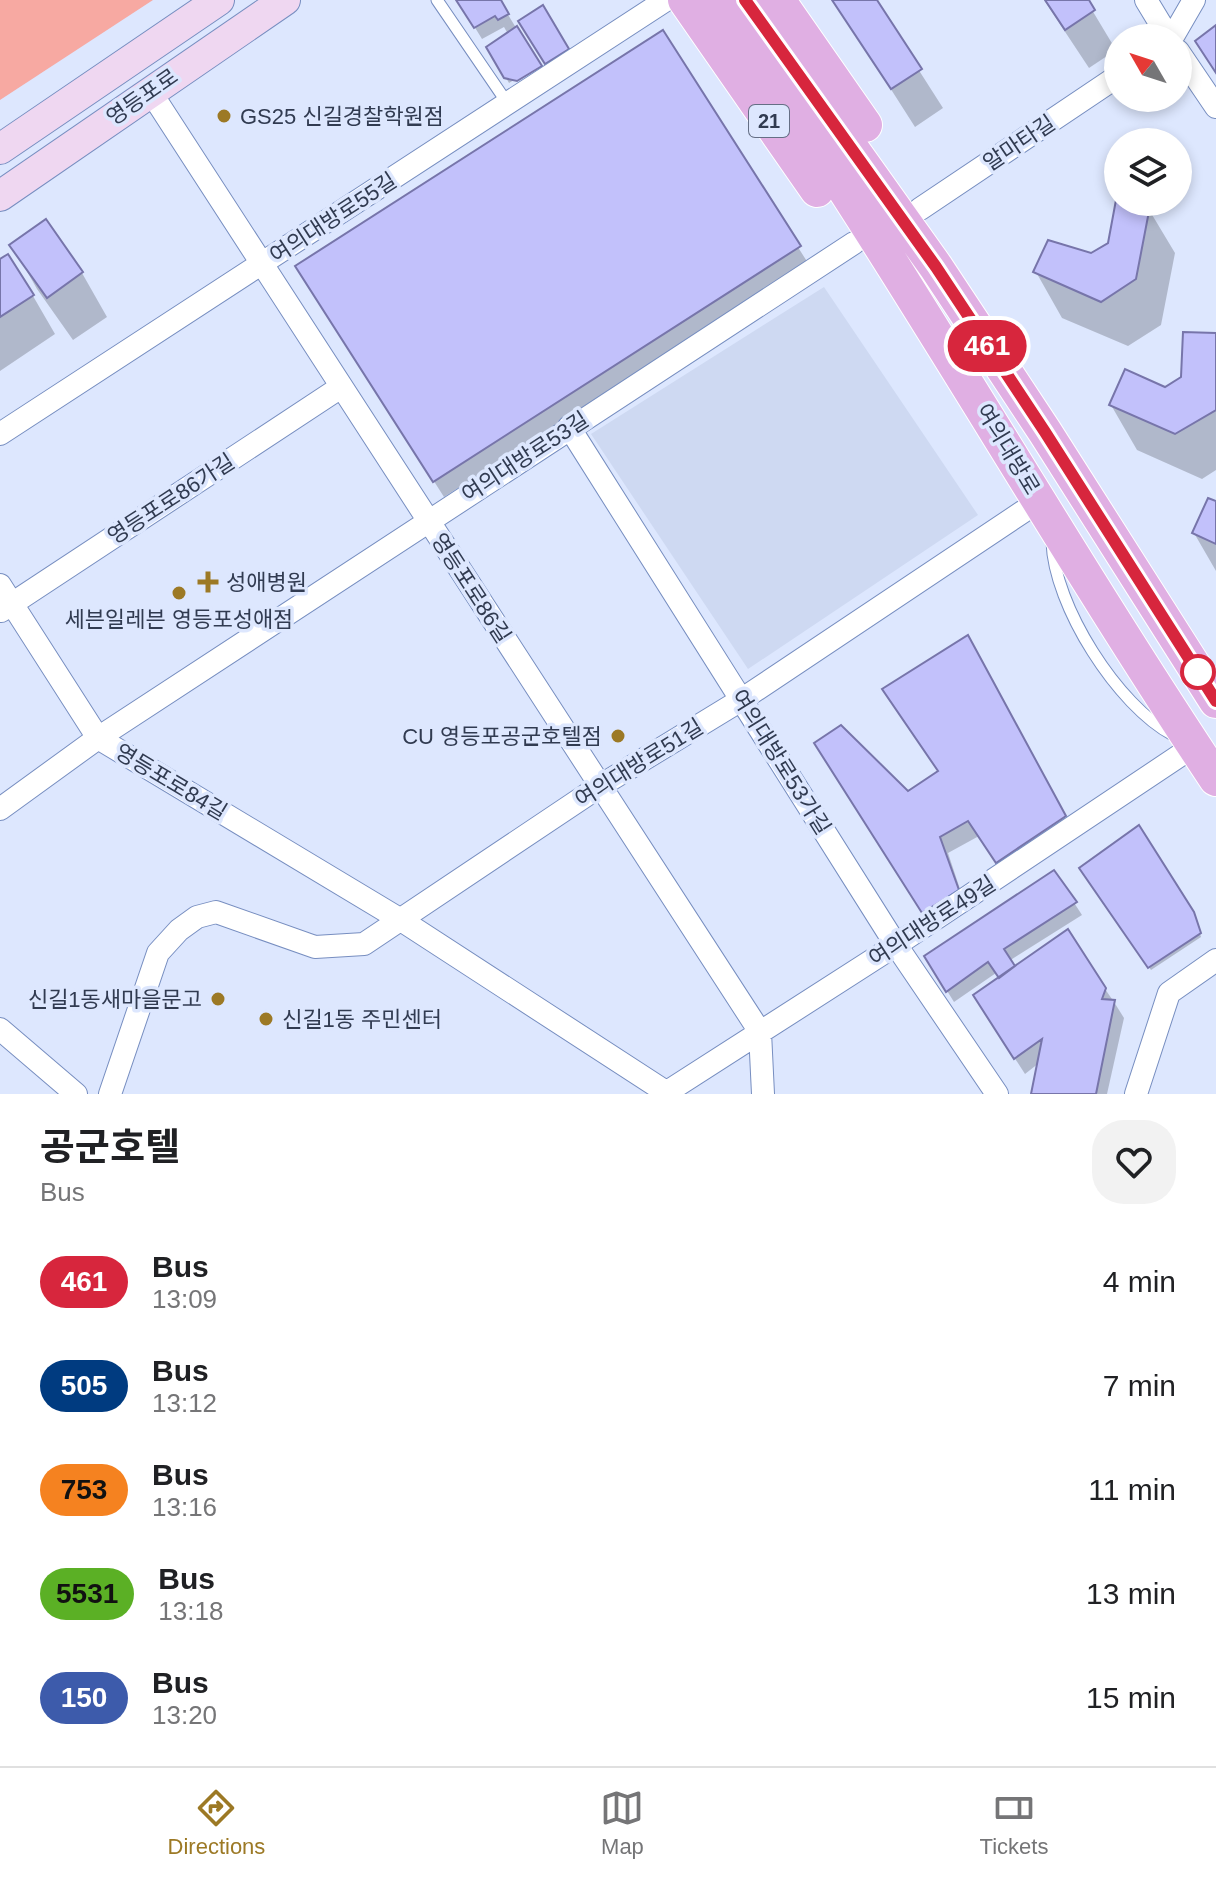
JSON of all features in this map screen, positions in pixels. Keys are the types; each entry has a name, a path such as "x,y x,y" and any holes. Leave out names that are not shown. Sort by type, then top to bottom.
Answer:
{"main road":[{"name":"영등포로","path":"0,149 219,0"},
{"name":"영등포로","path":"0,196 285,0"},
{"name":"21","path":"685,0 854,243 909,291"},
{"name":"여의대방로","path":"718,0 909,291 1216,779"},
{"name":"여의대방로","path":"745,0 936,267 1215,696"},
{"path":"778,0 920,209 936,267"}],"street":[{"name":"여의대방로55길","path":"0,434 666,0"},
{"path":"1146,0 1162,24"},
{"path":"1179,24 1194,0"},
{"path":"1192,72 1216,107"},
{"name":"알마타길","path":"920,209 1104,85"},
{"name":"영등포로86길","path":"150,91 760,1032"},
{"name":"여의대방로53길","path":"0,809 98,738 854,243"},
{"name":"영등포로86가길","path":"6,608 341,387"},
{"name":"여의대방로53가길","path":"569,427 896,945 997,1094"},
{"name":"여의대방로51길","path":"401,920 600,786 1046,512"},
{"name":"영등포로84길","path":"0,585 6,608 98,738 401,920 668,1093"},
{"name":"여의대방로49길","path":"668,1093 1194,746"},
{"path":"110,1094 158,953 179,930 197,917 216,912 315,947 364,944 401,920"},
{"path":"1136,1094 1169,993 1216,960"},
{"path":"0,1029 76,1094"},
{"path":"760,1032 763,1094"}],"lane":[{"path":"221,43 265,0"},
{"path":"437,0 508,104"}],"shaded area":[{"path":"0,0 153,0 0,100"},
{"path":"824,287 978,515 748,669 591,434"}],"building":[{"path":"456,0 501,0 509,14 498,20 495,16 474,28"},
{"path":"832,0 877,0 922,69 891,89"},
{"path":"1045,0 1089,0 1095,10 1065,30"},
{"path":"543,5 569,49 545,64 518,21"},
{"path":"1216,25 1216,73 1195,41"},
{"path":"517,26 542,66 517,81 504,78 486,47"},
{"path":"663,30 801,246 433,482 295,266"},
{"path":"1113,216 1148,216 1136,279 1101,302 1033,272 1048,240 1091,253 1108,243"},
{"path":"46,219 83,272 47,298 9,245"},
{"path":"8,254 34,295 0,317 0,259"},
{"path":"1183,332 1216,333 1216,410 1175,434 1109,405 1125,369 1165,387 1181,377"},
{"path":"1208,498 1216,501 1216,544 1192,533"},
{"path":"968,635 1066,816 996,863 968,821 940,837 959,890 922,913 814,743 841,725 908,791 938,771 882,689"},
{"path":"1139,825 1194,912 1201,933 1148,968 1079,868"},
{"path":"1054,870 1077,902 1004,949 1015,966 999,978 988,962 946,992 924,956"},
{"path":"1068,929 1106,988 1102,999 1115,1000 1096,1094 1031,1094 1042,1039 1014,1059 973,995"}],"bus line":[{"name":"461","path":"745,0 936,267 1216,701"}],"place":[{"name":"GS25 신길경찰학원점","path":"224,116"},
{"name":"성애병원","path":"208,582"},
{"name":"세븐일레븐 영등포성애점","path":"179,593"},
{"name":"CU 영등포공군호텔점","path":"618,736"},
{"name":"신길1동새마을문고","path":"218,999"},
{"name":"신길1동 주민센터","path":"266,1019"}]}
